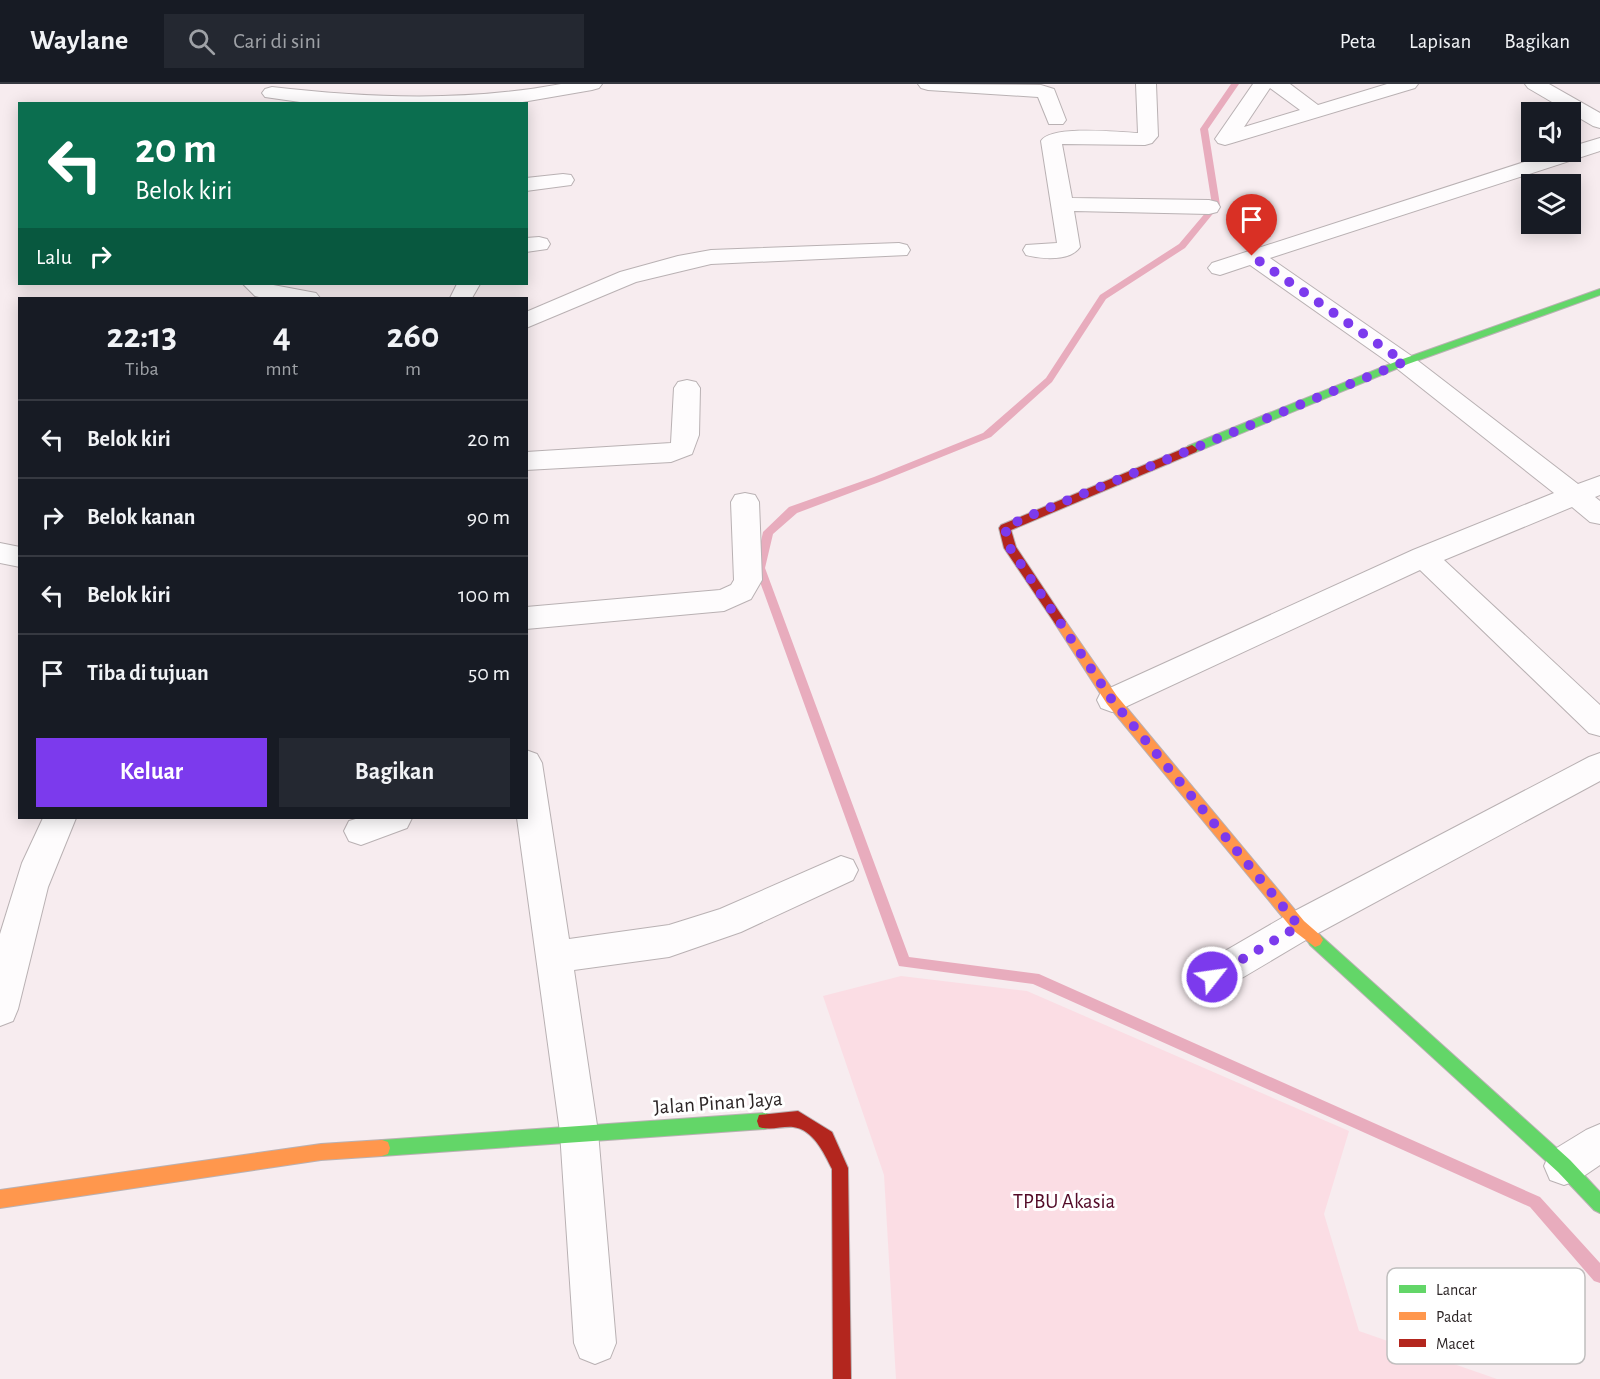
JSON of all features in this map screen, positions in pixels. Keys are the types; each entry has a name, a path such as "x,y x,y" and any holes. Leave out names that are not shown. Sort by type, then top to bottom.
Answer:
{"street":[{"path":"444,102 508,101 592,84"},
{"path":"928,84 1041,91 1047,93 1056,120"},
{"path":"1034,250 1064,250 1069,247 1051,141 1059,138 1145,139 1148,136 1146,84"},
{"path":"1263,84 1225,140 1408,84"},
{"path":"1277,84 1315,112"},
{"path":"1535,84 1600,122"},
{"path":"273,93 358,102"},
{"path":"1220,268 1600,144"},
{"path":"528,185 563,180"},
{"path":"1062,204 1209,207"},
{"path":"528,332 627,277 700,259 899,250"},
{"path":"1252,256 1587,490 1600,515"},
{"path":"256,285 263,291 302,297"},
{"path":"1600,292 1404,362 1033,514 1005,528 1010,548 1112,700 1299,926 1564,1166 1600,1204"},
{"path":"528,461 671,453 683,448 686,435 687,388"},
{"path":"1112,700 1423,557 1587,490"},
{"path":"528,618 724,600 741,592 748,580 745,502"},
{"path":"0,553 18,557"},
{"path":"1423,557 1600,724"},
{"path":"1212,977 1299,926 1600,766"},
{"path":"528,783 579,1132 595,1343"},
{"path":"0,1009 31,887 51,832 58,819"},
{"path":"361,831 392,819"},
{"path":"555,957 669,941 729,921 841,870"},
{"name":"Jalan Pinan Jaya","path":"0,1199 321,1152 579,1132 798,1119 826,1138 840,1168 842,1379"},
{"path":"1564,1166 1600,1143"}],"green space":[{"name":"TPBU Akasia","path":"901,976 1027,991 1349,1131 1324,1214 1359,1331 1387,1341 1387,1364 1454,1364 1497,1379 896,1379 884,1175 823,996"}],"waterway":[{"path":"1235,84 1204,129 1216,205 1182,246 1103,297 1049,380 987,435 793,510 768,532 760,568 904,962 1034,978 1535,1202 1600,1275"}],"traffic: fast":[{"path":"1192,449 1404,362 1600,292"},
{"path":"1315,940 1564,1166 1600,1204"},
{"path":"382,1148 765,1121"}],"traffic: slow":[{"path":"1060,622 1112,700 1299,926 1315,940"},
{"path":"0,1199 321,1152 382,1148"}],"traffic: jam":[{"path":"1060,622 1010,548 1005,528 1192,449"},
{"path":"765,1121 798,1119 826,1138 840,1168 842,1379"}],"route":[{"path":"1212,977 1299,926 1112,700 1010,548 1005,528 1404,362 1252,256"}]}
